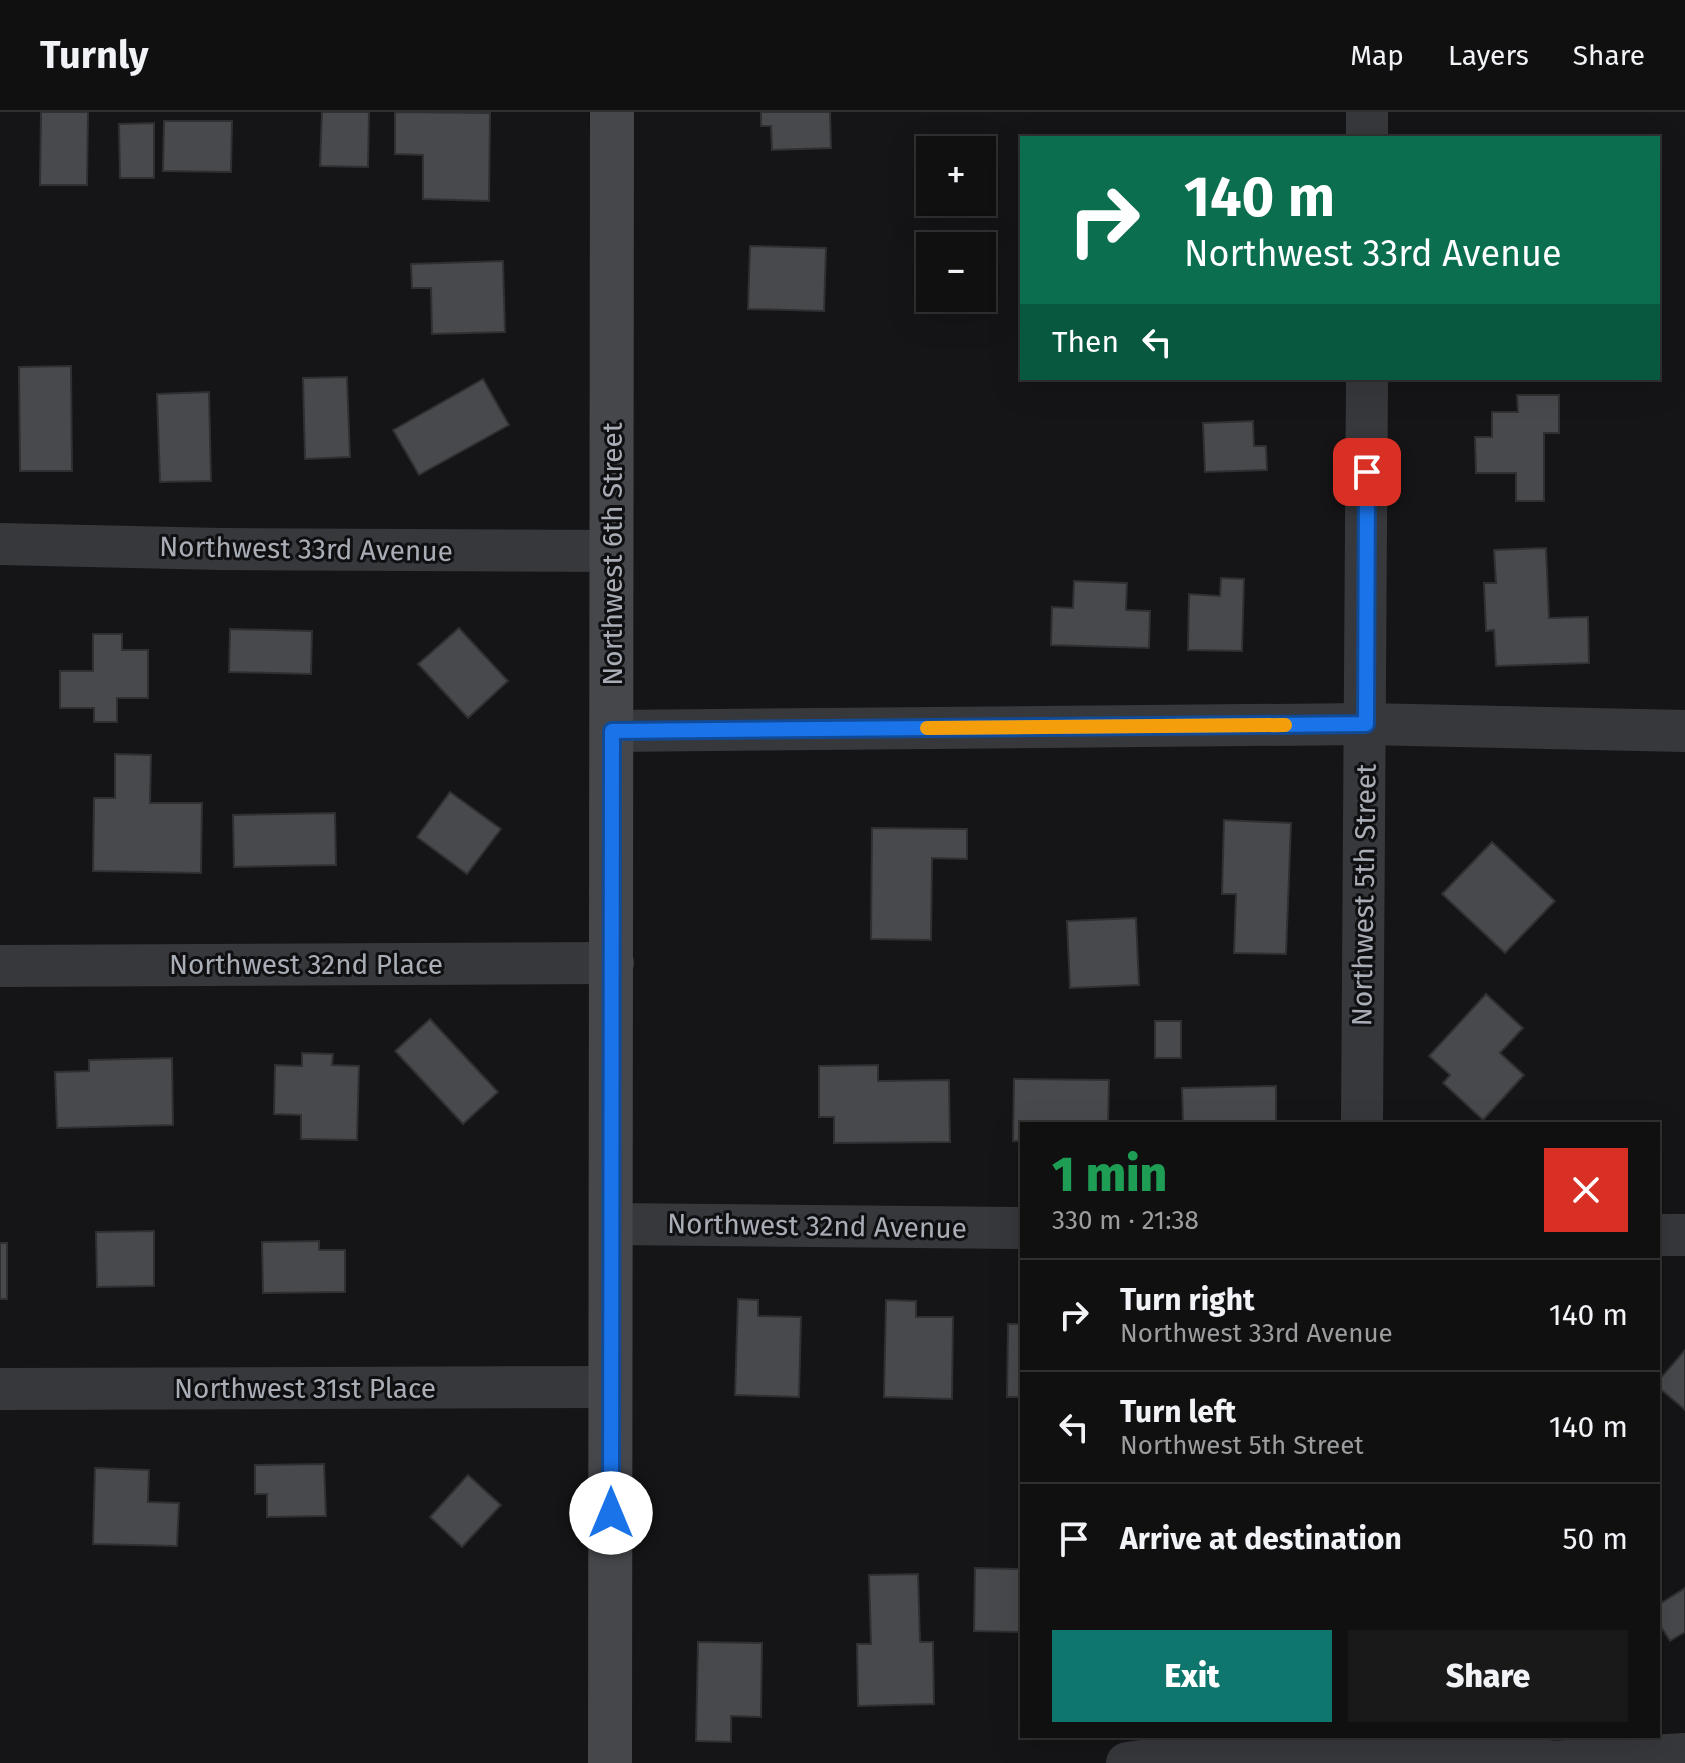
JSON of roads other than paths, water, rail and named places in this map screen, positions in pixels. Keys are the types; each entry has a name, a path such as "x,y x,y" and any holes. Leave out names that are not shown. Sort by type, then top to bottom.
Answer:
{"main road":[{"name":"Northwest 6th Street","path":"610,1763 612,112"}],"street":[{"path":"1367,112 1367,136"},
{"name":"Northwest 5th Street","path":"1362,1122 1367,380"},
{"name":"Northwest 33rd Avenue","path":"0,544 612,551"},
{"path":"612,731 1366,724 1685,731"},
{"name":"Northwest 32nd Place","path":"0,966 613,963"},
{"name":"Northwest 32nd Avenue","path":"612,1224 1020,1228"},
{"path":"1660,1235 1685,1235"},
{"name":"Northwest 31st Place","path":"0,1389 611,1387"},
{"path":"1127,1763 1278,1742 1478,1744 1551,1763 1685,1754"}]}
